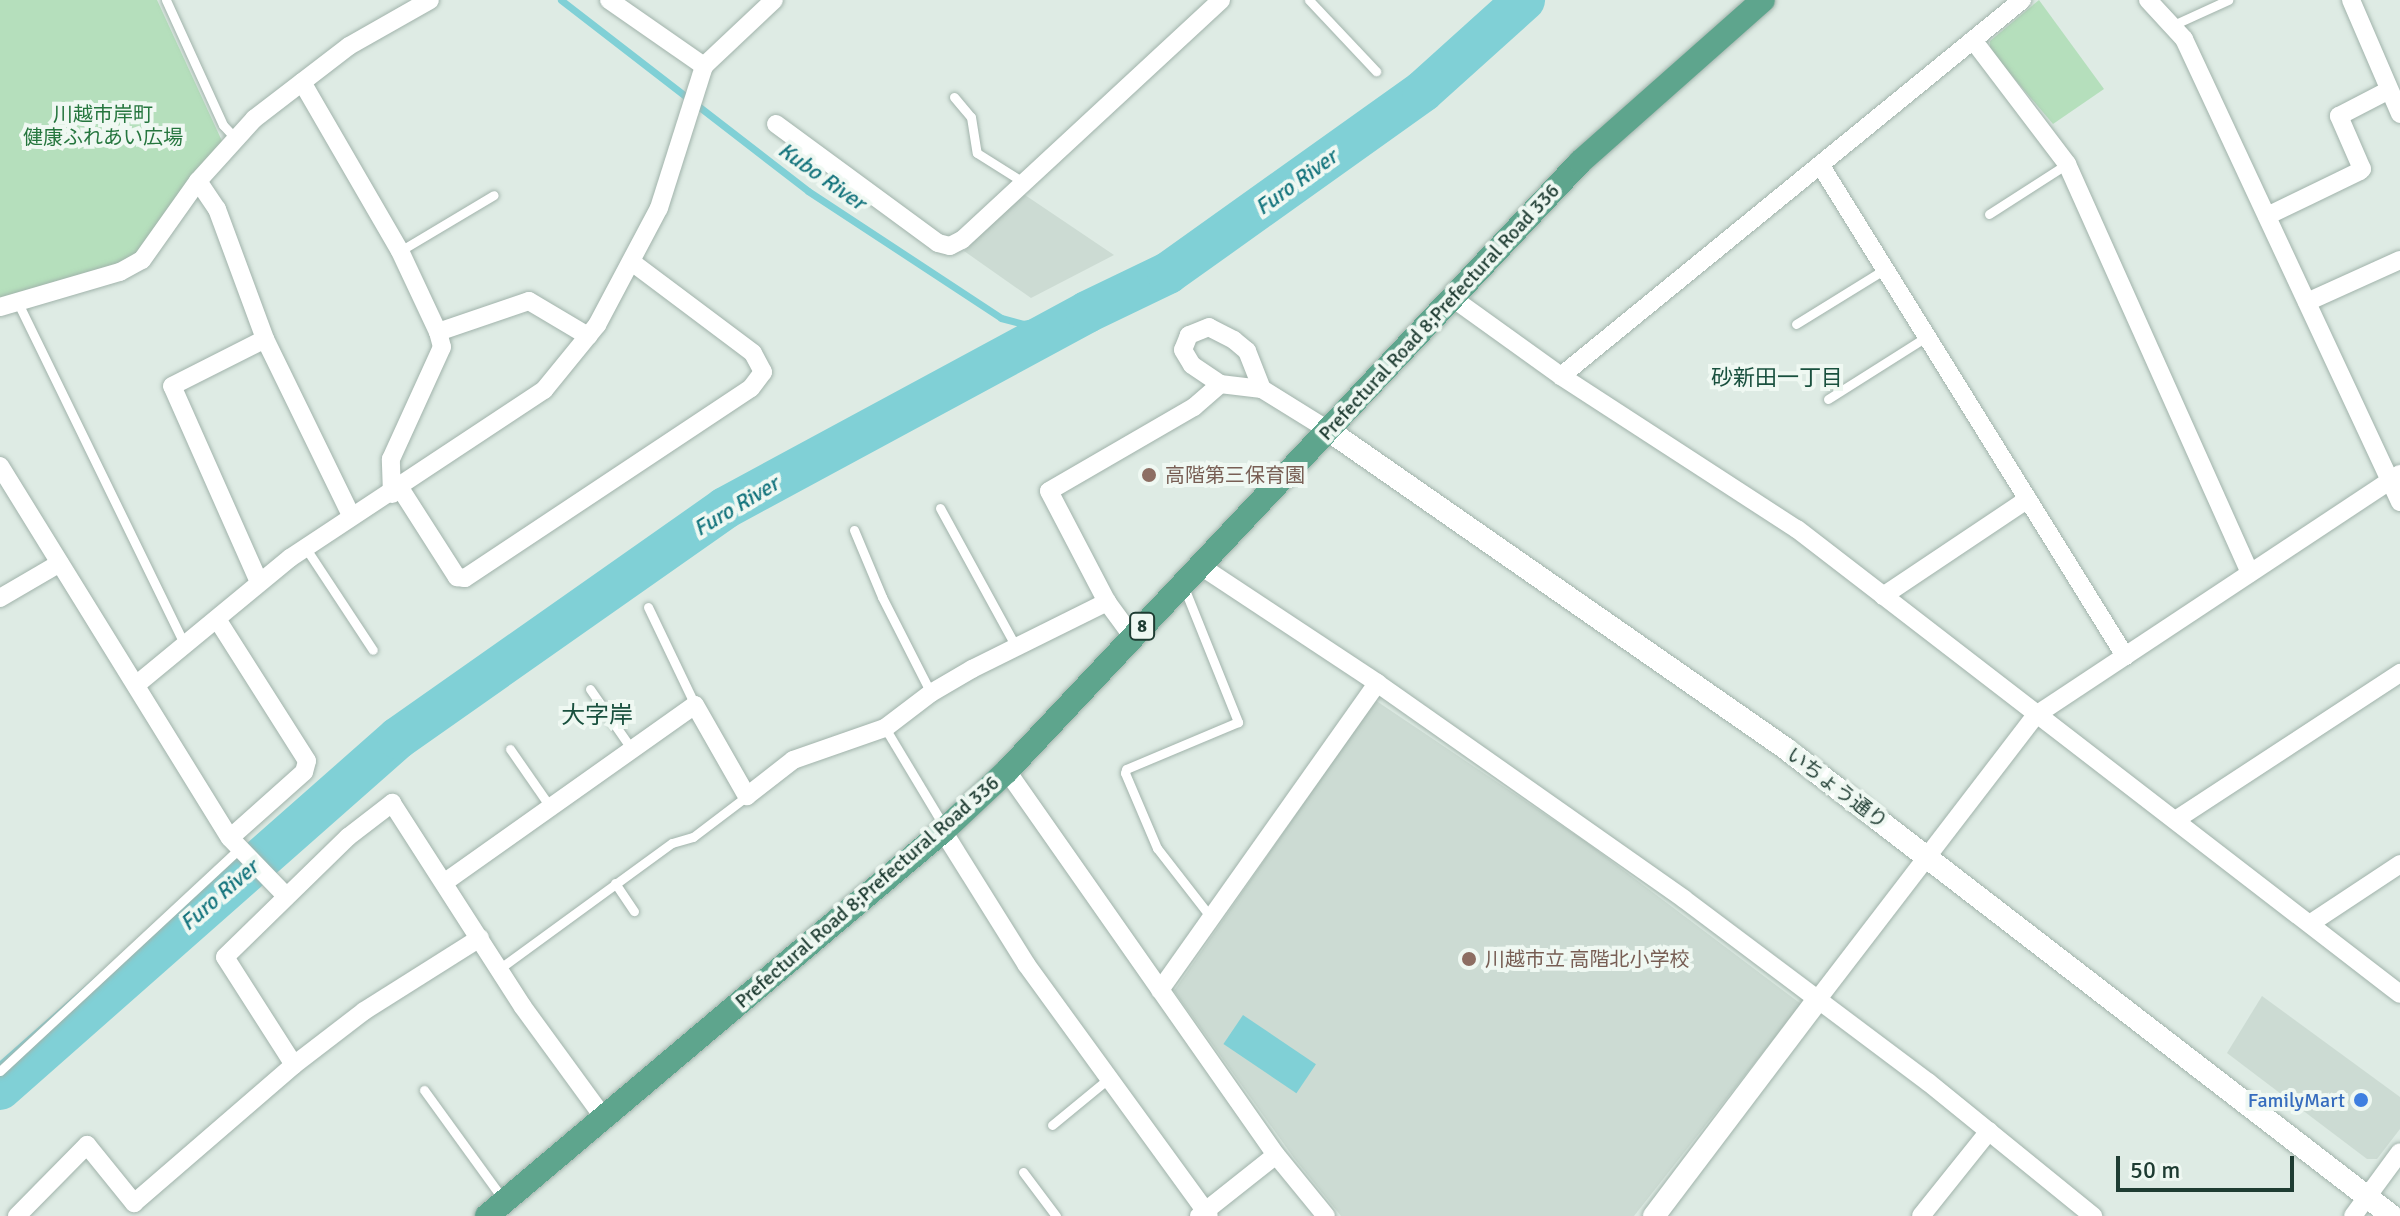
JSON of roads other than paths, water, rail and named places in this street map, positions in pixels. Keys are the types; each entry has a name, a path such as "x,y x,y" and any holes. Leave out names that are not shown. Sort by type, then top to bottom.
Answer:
{"main road":[{"name":"Prefectural Road 8;Prefectural Road 336","path":"496,1209 944,830 1007,771 1580,162 1763,0"}],"street":[{"path":"9,305 120,272 142,260 198,181 235,138 349,46 430,0"},
{"path":"609,0 700,72"},
{"path":"136,685 305,547 351,515 396,491 544,390 588,336 632,262 669,184 700,72 774,0"},
{"path":"776,124 938,243 950,246 962,240 1221,0"},
{"path":"1561,376 2022,0"},
{"path":"2148,0 2184,39 2307,302 2395,477 2400,502"},
{"path":"2351,0 2400,114"},
{"path":"1973,40 2067,164 2250,573"},
{"path":"302,82 400,251 438,332 442,347 391,459 396,491 457,577 465,578 751,388 763,372 753,353 632,262"},
{"path":"2267,216 2362,169 2339,116 2389,90"},
{"path":"1821,166 2125,656"},
{"path":"198,181 217,209 265,339 351,515"},
{"path":"2307,302 2400,260"},
{"path":"1451,297 1561,376 1797,529 2036,715 2177,819 2400,994"},
{"path":"438,332 529,301 588,336"},
{"path":"1132,636 1107,602 1049,491 1194,407 1220,384 1192,365 1183,350 1189,335 1199,328 1220,332 1247,351 1262,389"},
{"path":"259,582 172,386 265,339"},
{"name":"いちょう通り","path":"1220,384 1262,389 1328,430 1696,684 1928,857 2392,1216"},
{"path":"0,466 237,846 285,895"},
{"path":"1654,1216 2036,715 2395,477"},
{"path":"1883,596 2028,499"},
{"path":"0,598 60,563"},
{"path":"1190,574 1377,683 1552,804 1818,999 2093,1216"},
{"path":"445,882 695,705 747,796 793,760 885,728 931,693 1107,602"},
{"path":"217,619 307,761 304,772 237,846"},
{"path":"2177,819 2400,673"},
{"path":"1160,990 1377,683"},
{"path":"1007,771 1276,1155 1326,1216"},
{"path":"294,1065 225,957 285,895 348,837 392,803 499,969 604,1118"},
{"path":"944,830 1026,964 1204,1214 1276,1155"},
{"path":"2311,923 2400,864"},
{"path":"17,1216 87,1145 134,1203 294,1065 364,1011 480,938"},
{"path":"1921,1216 1989,1131"},
{"path":"2353,1216 2400,1152"}],"lane":[{"path":"166,0 223,125 235,138"},
{"path":"1309,0 1376,71"},
{"path":"2171,26 2228,0"},
{"path":"954,97 971,117 977,153 1023,182"},
{"path":"1989,214 2067,164"},
{"path":"400,251 494,195"},
{"path":"1796,324 1885,269"},
{"path":"9,305 185,645"},
{"path":"1828,399 1926,337"},
{"path":"940,508 1016,647"},
{"path":"854,530 882,597 931,693"},
{"path":"305,547 373,650"},
{"path":"1190,574 1238,722 1126,769 1125,773 1157,848 1212,919"},
{"path":"648,607 695,705"},
{"path":"590,689 633,751"},
{"path":"885,728 944,830"},
{"path":"510,749 551,808"},
{"path":"499,969 672,843 693,837 747,796"},
{"path":"0,1071 237,846"},
{"path":"615,883 634,911"},
{"path":"1052,1125 1108,1079"},
{"path":"424,1090 496,1209"},
{"path":"1023,1172 1056,1216"}],"water":[{"path":"1243,1015 1316,1064 1296,1093 1223,1044"}],"waterway":[{"name":"Kubo River","path":"561,0 808,191 1001,318 1023,324 1087,312"},
{"name":"Furo River","path":"0,1089 398,738 725,508 1087,312 1168,273 1423,91 1524,0"}],"place":[{"name":"高階第三保育園","path":"1149,475"},
{"name":"川越市立 高階北小学校","path":"1469,959"},
{"name":"FamilyMart","path":"2361,1100"}],"district":[{"name":"砂新田一丁目","path":"1777,378"},
{"name":"大字岸","path":"597,716"}],"park label":[{"name":"川越市岸町 健康ふれあい広場","path":"103,126"}]}
